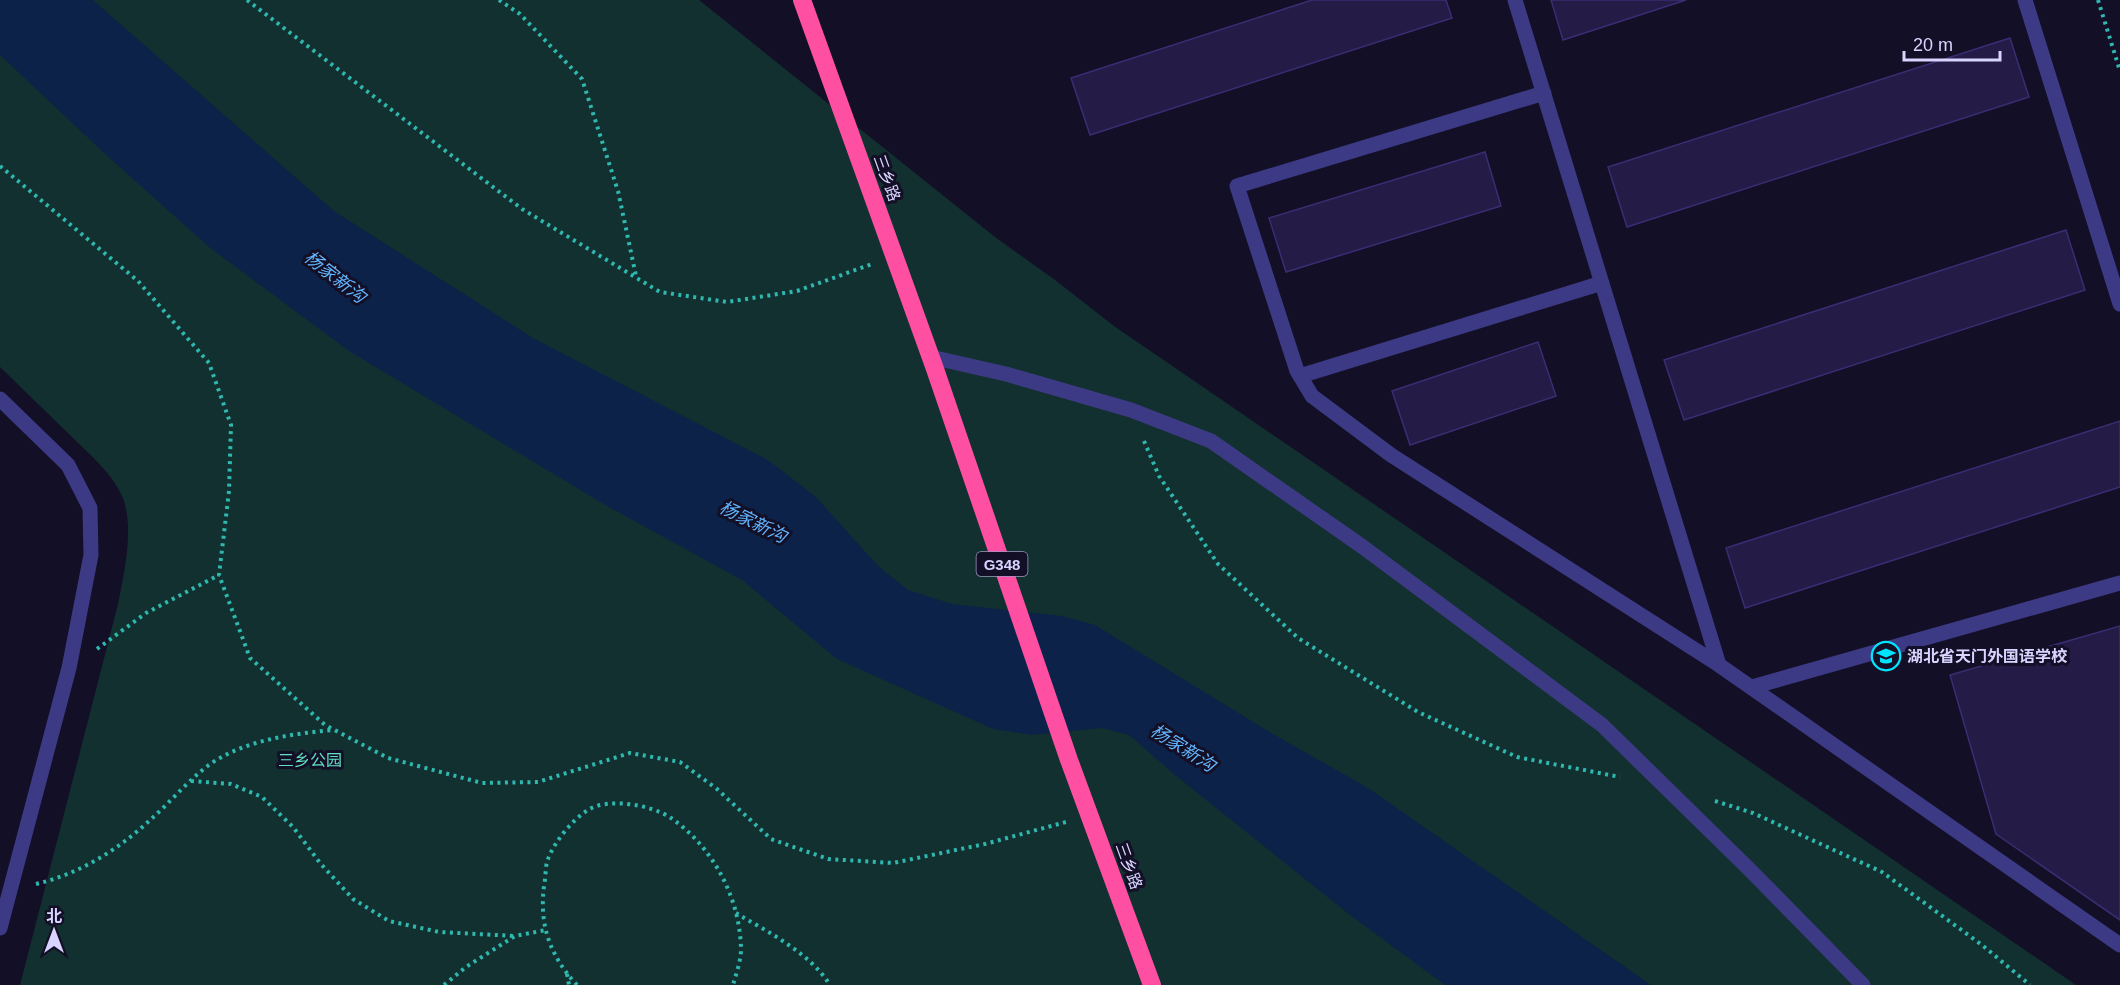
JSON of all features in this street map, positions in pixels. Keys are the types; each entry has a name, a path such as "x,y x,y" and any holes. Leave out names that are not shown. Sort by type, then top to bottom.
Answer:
{"highway":[{"name":"三乡路","path":"802,0 933,363 1069,760 1152,985"}],"street":[{"path":"1515,0 1719,665"},
{"path":"2025,0 2120,304"},
{"path":"1544,93 1237,186 1300,376 1312,396 1391,455 1752,687 2120,945"},
{"path":"1300,376 1602,283"},
{"path":"933,363 1006,374 1131,410 1211,441 1364,547 1602,725 1863,985"},
{"path":"0,399 68,465 90,508 91,555 69,668 0,928"},
{"path":"1752,687 2120,583"}],"path":[{"path":"247,0 522,209 660,292 727,302 797,291 895,256"},
{"path":"499,0 519,14 582,79 618,191 636,277"},
{"path":"2098,0 2120,70"},
{"path":"0,165 138,281 209,363 231,425 229,491 219,575 250,658 325,725 388,758 482,783 538,782 630,753 680,762 717,789 771,839 828,859 893,862 985,844 1089,815"},
{"path":"1131,410 1159,476 1218,564 1298,638 1418,712 1517,757 1664,786"},
{"path":"69,668 146,613 219,575"},
{"path":"9,891 54,880 83,868 120,846 217,759 252,744 289,734 334,730"},
{"path":"191,781 231,784 262,797 293,827 320,863 353,899 389,921 440,932 515,936 546,930"},
{"path":"1709,799 1753,813 1882,872 1982,945 2030,985"},
{"path":"578,985 567,974 548,941 542,905 548,859 567,829 589,809 614,803 640,805 670,816 699,842 722,873 735,913 741,951 734,985"},
{"path":"735,913 782,940 823,974 830,985"},
{"path":"444,985 466,967 515,936"},
{"path":"567,974 569,985"}],"green space":[{"name":"三乡公园","path":"0,0 699,0 995,237 1114,326 2076,985 20,985 118,604 125,565 128,521 122,496 112,479 93,457 0,367"}],"water":[{"name":"杨家新沟","path":"0,0 93,0 334,211 533,338 768,460 816,497 878,566 908,590 952,604 1062,616 1095,625 1273,734 1368,788 1651,985 1445,985 1350,915 1175,775 1129,735 1102,728 1032,735 993,729 837,659 742,580 607,506 349,351 209,247 0,55"}],"building":[{"path":"1312,0 1446,0 1452,18 1090,135 1071,78"},
{"path":"1551,0 1686,0 1563,40"},
{"path":"2010,38 2029,97 1627,227 1608,167"},
{"path":"1485,152 1501,206 1286,272 1269,218"},
{"path":"2066,230 2085,290 1684,420 1664,360"},
{"path":"1538,342 1556,396 1410,445 1392,391"},
{"path":"2120,421 2120,487 1745,608 1726,548"},
{"path":"2120,626 2120,920 1996,834 1950,675"}],"place":[{"name":"湖北省天门外国语学校","path":"1886,656"}]}
